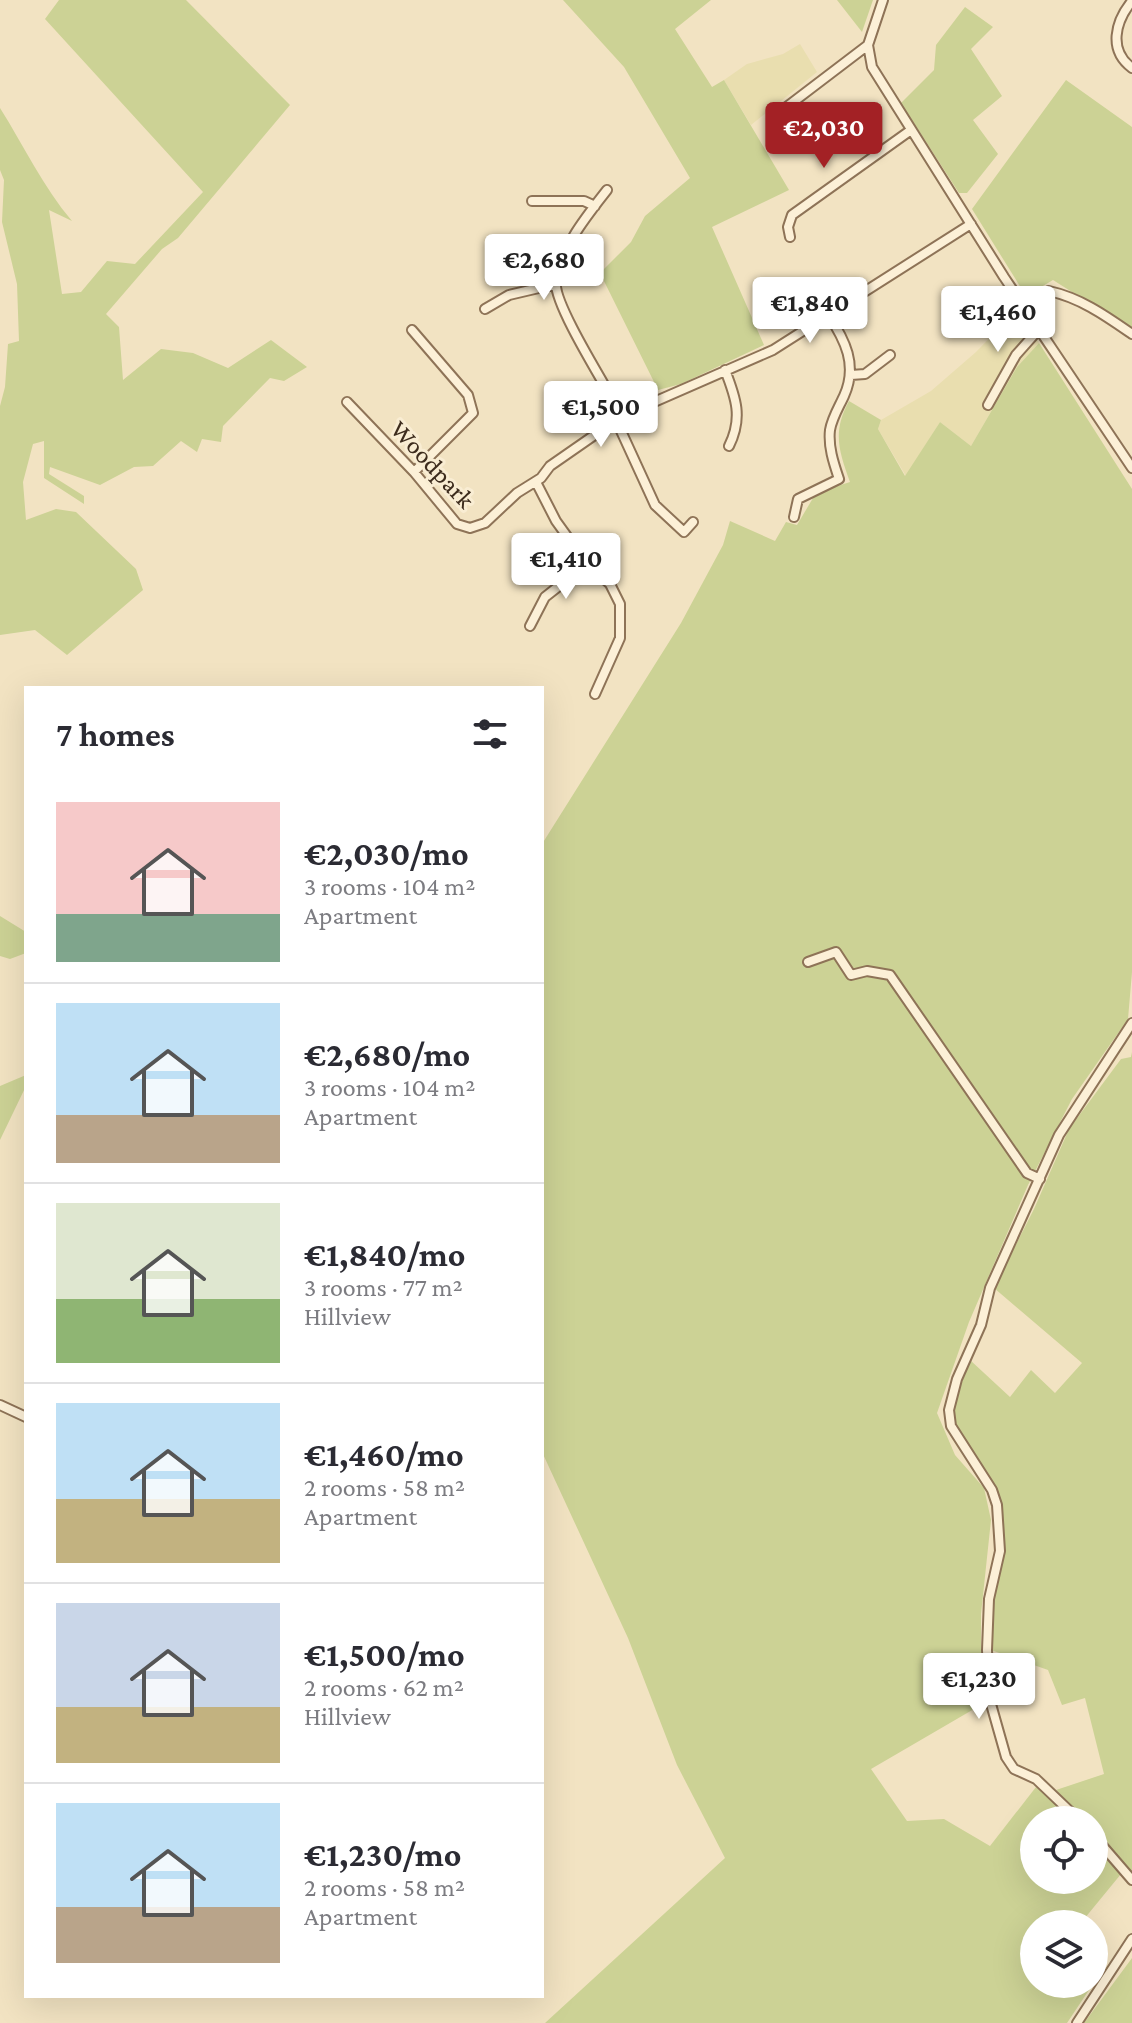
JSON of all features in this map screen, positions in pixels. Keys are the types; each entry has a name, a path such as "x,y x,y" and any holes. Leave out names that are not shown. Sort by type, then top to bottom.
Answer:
{"street":[{"path":"883,0 868,45 872,67 1132,468"},
{"path":"1132,1 1121,14 1116,43 1124,62 1132,68"},
{"path":"780,112 868,45"},
{"path":"790,237 788,227 792,215 911,130"},
{"path":"607,190 569,244 556,284 564,310 619,418 661,512 684,532 693,522"},
{"path":"532,201 584,201 595,206"},
{"name":"Woodpark","path":"347,402 463,527 485,523 517,493 536,482 550,466 619,418 773,350 971,224"},
{"path":"485,309 509,295 556,284"},
{"path":"1028,309 1049,291 1064,294 1096,309 1132,334"},
{"path":"794,517 798,499 839,479 830,445 830,431 851,375 846,345 828,314"},
{"path":"988,405 1016,355 1040,328"},
{"path":"412,330 468,395 473,413 414,472"},
{"path":"851,375 865,374 890,355"},
{"path":"725,370 738,407 736,433 728,448"},
{"path":"536,482 556,521 587,564 615,591 622,615 620,638 595,694"},
{"path":"529,627 545,597 587,564"},
{"path":"808,962 836,952 851,975 867,971 890,975 1027,1173 1040,1179"},
{"path":"1064,1806 1036,1779 1014,1769 1006,1757 989,1697 987,1650 989,1599 1000,1551 997,1505 992,1490 951,1426 949,1410 957,1379 981,1325 990,1288 1059,1135 1132,1023"},
{"path":"0,1405 24,1416"},
{"path":"1108,1852 1132,1880"},
{"path":"1077,2023 1132,1939"}],"shaded area":[{"path":"800,44 817,72 751,125 724,80 747,64 783,54"},
{"path":"1016,311 1039,343 1017,367 971,446 940,422 906,476 878,429 881,420 931,391 976,352"}],"green space":[{"path":"59,0 186,0 290,105 178,238 162,249 106,314 119,327 123,380 161,349 193,353 228,368 271,340 307,367 284,381 270,378 223,426 221,442 202,439 197,452 181,441 153,466 134,467 100,485 50,467 49,474 84,496 84,504 44,478 44,441 33,444 23,482 26,520 56,509 76,512 136,569 143,590 67,655 35,630 0,635 0,406 5,387 8,344 19,341 17,284 2,222 4,180 0,170 0,108 43,180 72,221 49,210 62,294 81,292 107,261 135,264 203,192 45,19"},
{"path":"563,0 711,0 675,29 712,87 724,80 789,190 712,227 764,345 681,384 658,390 600,273 631,242 645,216 690,178 624,67"},
{"path":"837,0 873,0 862,32"},
{"path":"965,7 993,27 971,49 1002,96 973,120 998,154 967,193 959,193 901,103 934,70 936,45"},
{"path":"1066,80 1132,127 1132,330 1053,280 1026,296 972,209"},
{"path":"1039,343 1132,489 1132,972 1128,1019 1072,1099 1028,1185 969,1322 937,1413 955,1455 984,1488 991,1520 981,1614 981,1693 974,1709 871,1769 907,1821 944,1819 990,1846 1020,1808 1020,1894 1105,1894 1091,1910 1020,1910 1020,1998 1084,1998 1067,2023 545,2023 725,1858 677,1765 628,1638 544,1456 544,841 681,623 723,545 730,521 775,541 786,522 797,525 816,493 850,482 839,442 840,422 849,401 881,420 878,429 905,476 940,422 971,446 1017,367"},
{"path":"0,916 24,931 24,954 10,959 0,956"},
{"path":"1132,1052 1132,1874 1108,1847 1108,1806 1071,1806 1056,1790 1104,1774 1085,1698 1062,1705 1048,1670 991,1650 993,1595 1000,1560 999,1500 959,1432 951,1412 970,1360 1010,1397 1031,1370 1055,1393 1082,1363 994,1288 1034,1209 1069,1129 1121,1059 1131,1057"},
{"path":"24,1076 24,1090 0,1140 0,1086"},
{"path":"1036,1787 1061,1806 1021,1806"},
{"path":"1108,1859 1121,1874 1108,1890"},
{"path":"1132,1958 1132,2023 1084,2023 1102,1998 1108,1998 1108,1990"}]}
